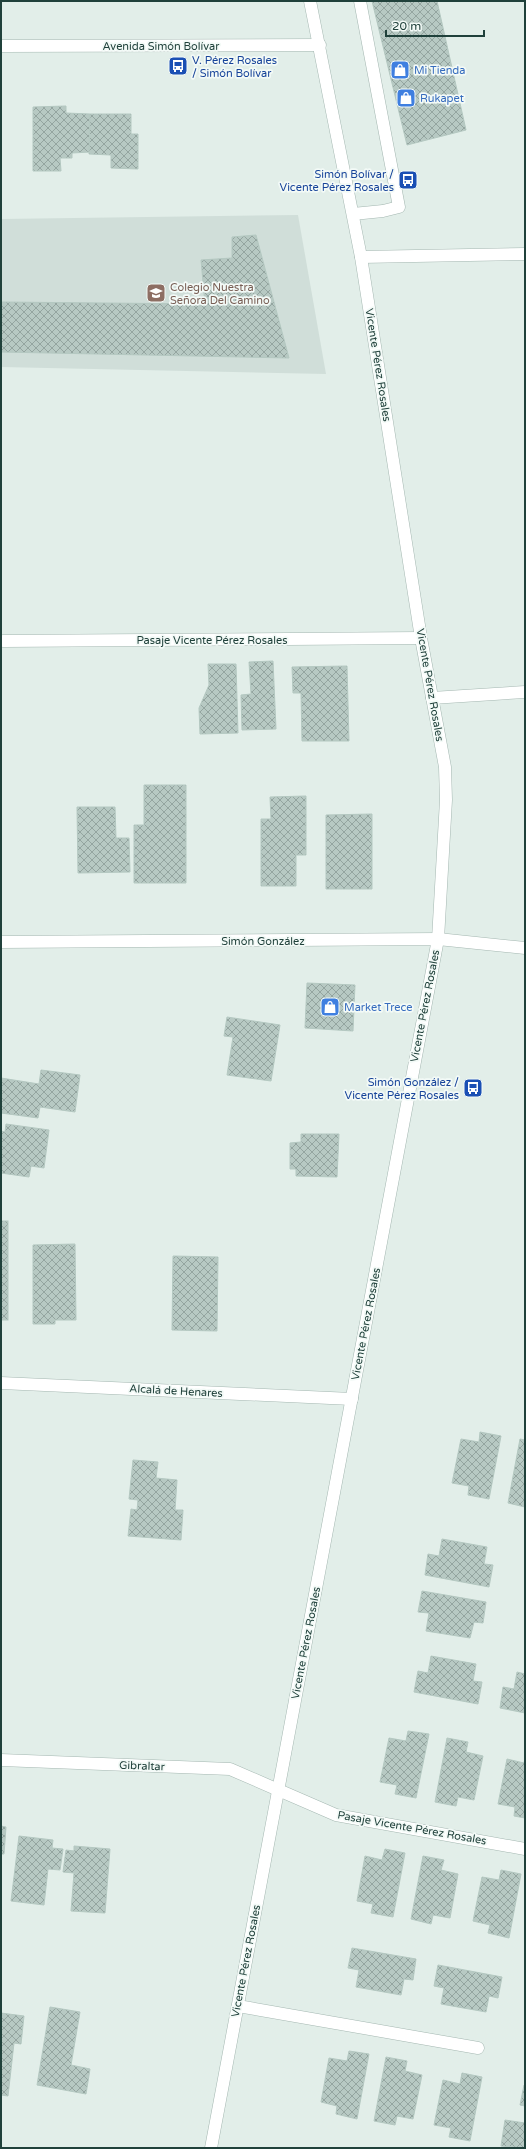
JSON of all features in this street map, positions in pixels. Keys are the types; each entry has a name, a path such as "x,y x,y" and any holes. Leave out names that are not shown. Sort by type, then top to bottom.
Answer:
{"street":[{"name":"Vicente Pérez Rosales","path":"211,2148 438,940 446,800 445,767 421,638 361,257 310,1"},
{"path":"353,214 383,211 399,207 360,1"},
{"name":"Avenida Simón Bolívar","path":"1,46 320,46"},
{"path":"361,257 525,254"},
{"name":"Pasaje Vicente Pérez Rosales","path":"3,641 421,638"},
{"path":"432,698 525,692"},
{"name":"Simón González","path":"1,942 438,940 525,948"},
{"name":"Alcalá de Henares","path":"1,1383 352,1399"},
{"name":"Gibraltar","path":"1,1760 230,1769 279,1790"},
{"name":"Pasaje Vicente Pérez Rosales","path":"279,1790 336,1815 525,1849"},
{"path":"238,2006 478,2048"}],"shaded area":[{"name":"Colegio Nuestra Señora Del Camino","path":"298,215 326,374 1,367 1,219"}],"building":[{"path":"372,1 437,1 466,130 407,145"},
{"path":"66,106 66,113 90,114 90,152 72,153 72,158 60,158 61,171 33,171 33,107"},
{"path":"90,114 131,114 131,134 138,134 138,169 111,168 111,155 89,154"},
{"path":"256,235 289,358 1,352 1,302 205,304 201,260 232,258 232,237"},
{"path":"273,661 276,729 242,730 241,695 251,694 249,662"},
{"path":"208,664 236,664 238,733 200,734 199,708 209,685"},
{"path":"347,666 349,741 302,741 301,693 293,693 292,667"},
{"path":"144,785 186,785 186,883 134,883 134,825 144,825"},
{"path":"306,796 306,855 296,855 296,886 261,886 261,819 271,819 270,797"},
{"path":"77,807 115,807 116,838 129,838 130,872 78,873"},
{"path":"372,814 372,889 326,889 326,815"},
{"name":"Market Trece","path":"307,983 355,985 353,1031 305,1028"},
{"path":"227,1017 280,1025 271,1081 227,1075 233,1037 224,1036"},
{"path":"41,1070 80,1075 75,1112 40,1107 38,1118 1,1113 1,1078 39,1084"},
{"path":"6,1124 49,1130 44,1168 31,1166 29,1177 1,1173 1,1131 5,1132"},
{"path":"301,1134 339,1134 337,1177 296,1176 296,1169 290,1169 290,1143 301,1142"},
{"path":"1,1221 8,1221 8,1320 1,1320"},
{"path":"75,1244 76,1320 55,1320 55,1324 33,1324 33,1245"},
{"path":"173,1256 218,1257 217,1331 172,1330"},
{"path":"480,1432 501,1436 489,1499 468,1495 469,1486 452,1483 461,1439 479,1442"},
{"path":"520,1439 525,1440 525,1507 508,1503"},
{"path":"133,1460 158,1462 156,1478 177,1480 175,1510 183,1510 181,1540 128,1536 131,1509 137,1510 138,1500 129,1499"},
{"path":"442,1539 487,1547 484,1564 493,1565 489,1587 425,1575 428,1554 439,1556"},
{"path":"422,1591 486,1602 483,1623 474,1622 470,1638 426,1631 429,1613 418,1612"},
{"path":"431,1656 476,1664 473,1681 482,1682 478,1704 414,1692 418,1671 428,1673"},
{"path":"517,1672 525,1674 525,1713 500,1708 503,1687 514,1689"},
{"path":"408,1731 429,1734 416,1798 395,1794 397,1785 380,1782 389,1738 406,1741"},
{"path":"447,1738 468,1742 466,1752 483,1756 474,1800 458,1797 456,1806 435,1802"},
{"path":"525,1758 525,1818 514,1816 515,1807 498,1804 507,1759 524,1763"},
{"path":"1,1826 6,1827 4,1854 1,1854"},
{"path":"19,1836 53,1840 52,1848 63,1849 60,1870 48,1869 44,1905 11,1901"},
{"path":"74,1846 110,1849 105,1913 71,1911 74,1873 63,1872 66,1850 74,1851"},
{"path":"385,1849 405,1853 393,1917 371,1913 373,1904 357,1901 365,1856 382,1860"},
{"path":"423,1856 444,1860 441,1870 458,1874 450,1918 433,1915 431,1924 411,1919"},
{"path":"501,1870 521,1874 509,1938 488,1933 490,1925 473,1921 482,1877 499,1880"},
{"path":"352,1948 416,1959 413,1980 404,1979 401,1995 356,1987 359,1970 348,1968"},
{"path":"438,1965 502,1977 498,1998 489,1996 486,2012 441,2004 444,1988 434,1986"},
{"path":"50,2007 80,2012 71,2065 90,2069 86,2094 37,2085"},
{"path":"1,2013 24,2016 21,2044 14,2043 8,2096 1,2095"},
{"path":"349,2051 369,2054 357,2119 336,2114 337,2106 321,2102 329,2058 347,2061"},
{"path":"386,2057 407,2061 405,2071 422,2075 413,2119 397,2116 395,2125 374,2121"},
{"path":"462,2073 482,2077 470,2141 449,2137 451,2128 434,2125 443,2080 460,2084"},
{"path":"525,2085 525,2106 520,2105"},
{"path":"505,2120 525,2123 525,2148 501,2146"}],"place":[{"name":"V. Pérez Rosales / Simón Bolívar","path":"178,66"},
{"name":"Mi Tienda","path":"400,70"},
{"name":"Rukapet","path":"406,98"},
{"name":"Simón Bolívar / Vicente Pérez Rosales","path":"408,180"},
{"name":"Colegio Nuestra Señora Del Camino","path":"156,293"},
{"name":"Market Trece","path":"330,1007"},
{"name":"Simón González / Vicente Pérez Rosales","path":"473,1088"}]}
